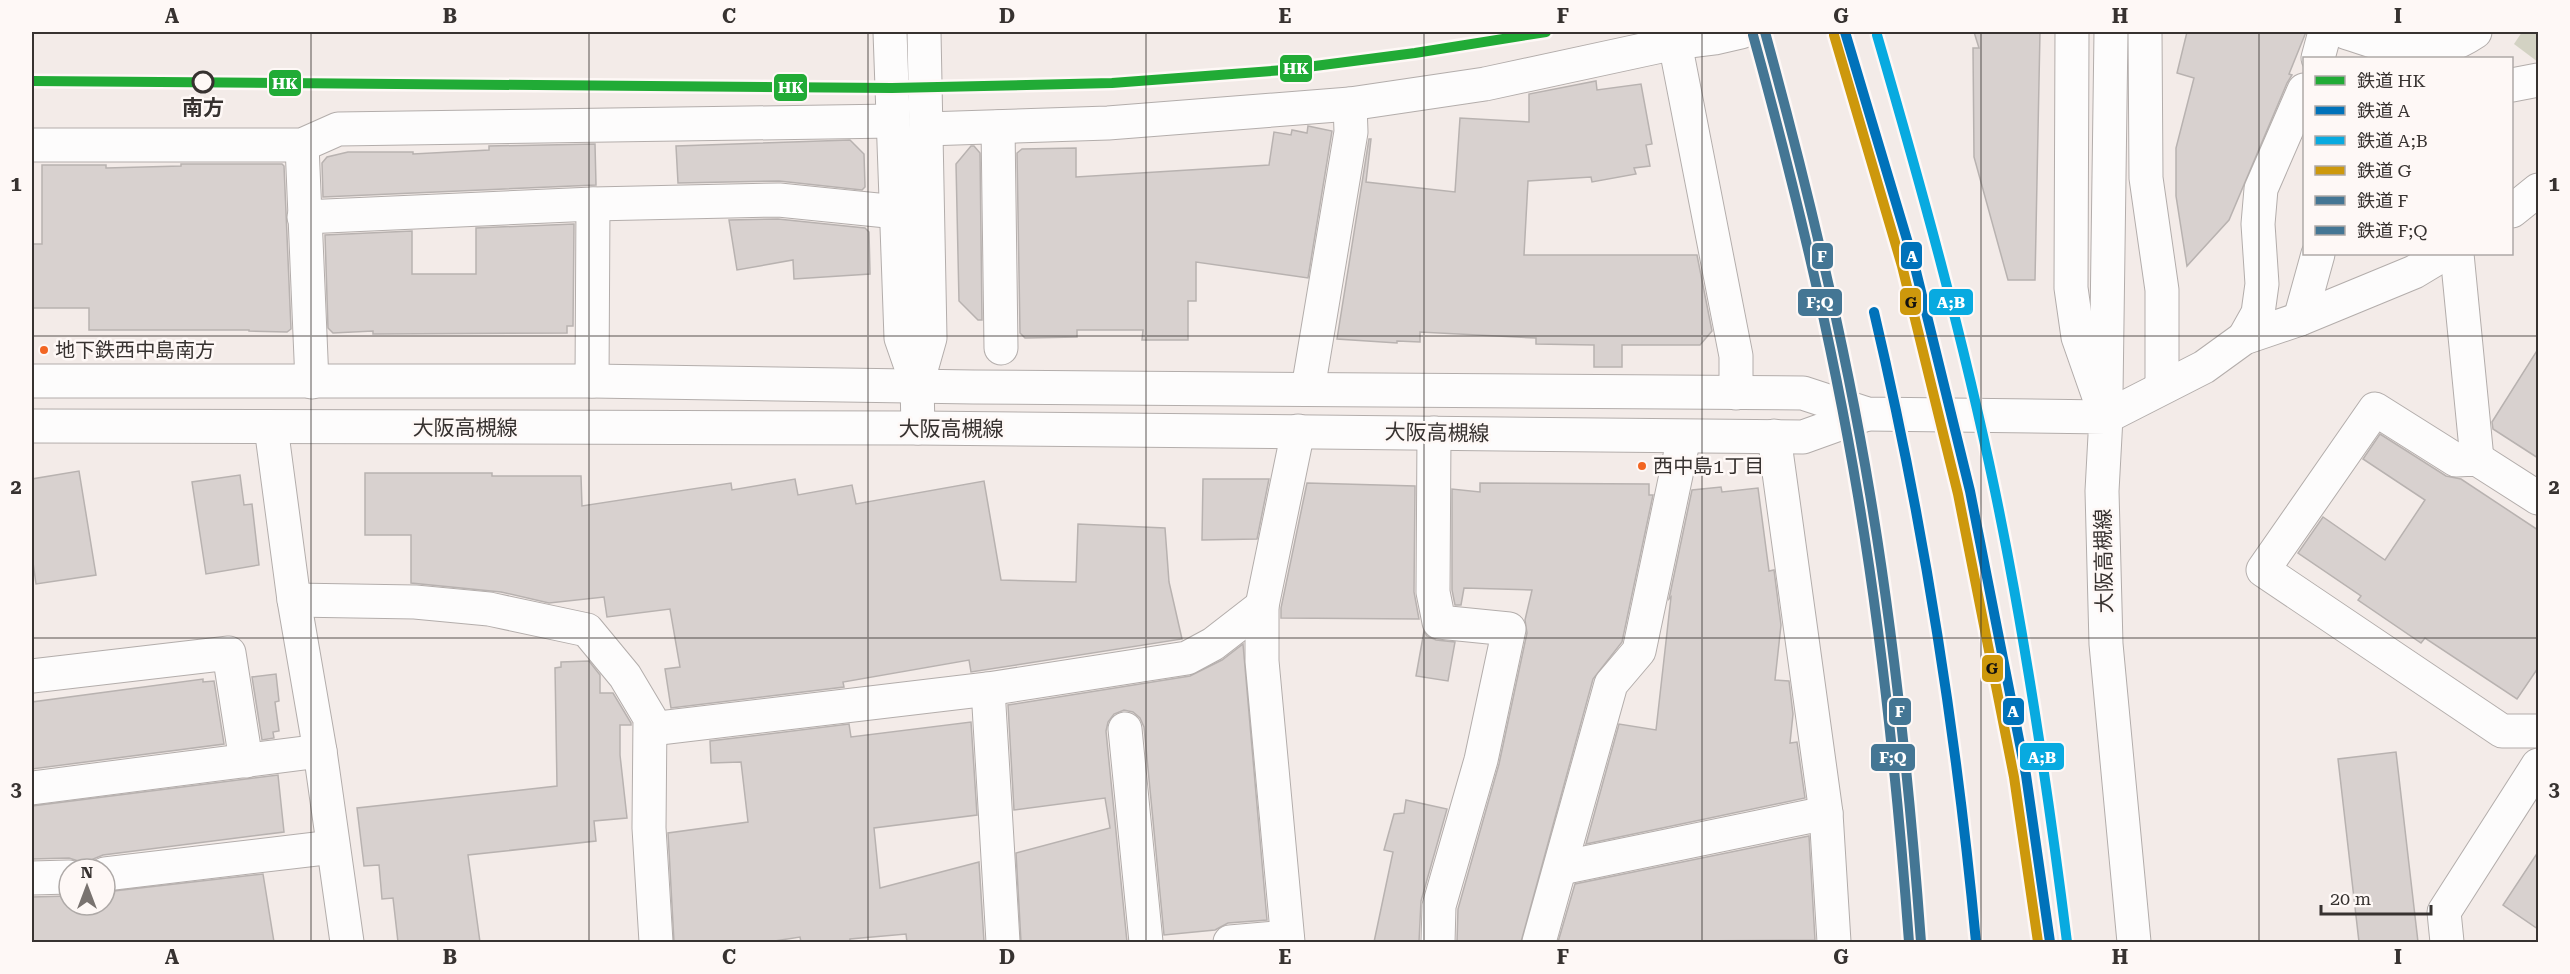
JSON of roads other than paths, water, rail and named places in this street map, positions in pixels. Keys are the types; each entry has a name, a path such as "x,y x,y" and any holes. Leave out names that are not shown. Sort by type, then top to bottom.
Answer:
{"street":[{"path":"890,32 901,338 917,384"},
{"path":"918,428 917,384 930,338 924,32"},
{"path":"926,129 1108,123 1350,104 1485,84 1675,43 1741,32"},
{"path":"2072,32 2071,288 2078,338 2106,417"},
{"path":"2106,417 2111,32"},
{"path":"2145,32 2146,178 2148,207 2162,290 2162,387"},
{"path":"2318,57 2325,32"},
{"path":"2345,32 2399,50 2418,51 2453,45 2475,32"},
{"path":"1675,43 1736,356 1736,393"},
{"path":"2513,85 2538,80"},
{"path":"2244,338 2258,312 2262,284 2258,224 2261,189 2303,92"},
{"path":"1308,389 1352,132 1350,104"},
{"path":"32,144 302,145 338,129 893,121"},
{"path":"998,127 1001,348"},
{"path":"302,145 312,382"},
{"path":"2513,209 2538,190"},
{"path":"304,217 593,204 779,200 897,212"},
{"path":"592,381 593,204"},
{"path":"2300,319 2318,255"},
{"path":"2106,417 2204,367 2244,338 2300,319 2414,272 2442,255"},
{"path":"2457,255 2477,459"},
{"name":"大阪高槻線","path":"32,381 592,381 1803,393 1867,414 2106,417 2103,491 2106,644 2134,942"},
{"path":"2538,498 2477,459 2456,460 2375,409 2263,570 2502,730 2538,731"},
{"name":"大阪高槻線","path":"32,426 918,428 1803,437 1867,414"},
{"path":"271,427 294,600 320,751 347,942"},
{"path":"1230,942 1287,940 1262,661 1262,606 1298,431"},
{"path":"1434,433 1433,592 1439,622 1509,629 1480,760 1439,906 1438,942"},
{"path":"1774,436 1826,813 1834,942"},
{"path":"1539,942 1611,684 1639,651 1684,437"},
{"path":"294,600 414,602 489,609 587,630 625,676 650,718 649,828 656,942"},
{"path":"651,729 988,688 1187,657 1213,644 1262,606"},
{"path":"32,676 229,653 246,761"},
{"path":"988,688 1003,942"},
{"path":"1125,729 1146,942"},
{"path":"32,788 320,751"},
{"path":"2447,942 2444,912 2538,765"},
{"path":"1561,868 1826,813"},
{"path":"117,873 333,847"},
{"path":"32,878 57,877"}],"rail line":[{"name":"HK","path":"32,81 892,88 1112,83 1284,70 1415,53 1546,32"},
{"name":"F","path":"1765,32 1824,262 1849,378 1870,494 1901,718 1921,942"},
{"name":"A","path":"1845,32 1914,263 1970,491 2026,775 2050,942"},
{"name":"F;Q","path":"1753,35 1812,264 1837,380 1858,496 1889,719 1909,942"},
{"name":"G","path":"1834,35 1902,266 1958,494 2014,777 2038,942"},
{"name":"A;B","path":"1877,35 1940,262 1995,491 2036,716 2067,942"},
{"name":"A","path":"1874,312 1908,468 1936,625 1959,783 1976,942"}],"place":[{"name":"南方","path":"203,82"},
{"name":"地下鉄西中島南方","path":"44,350"},
{"name":"西中島1丁目","path":"1642,466"}]}
